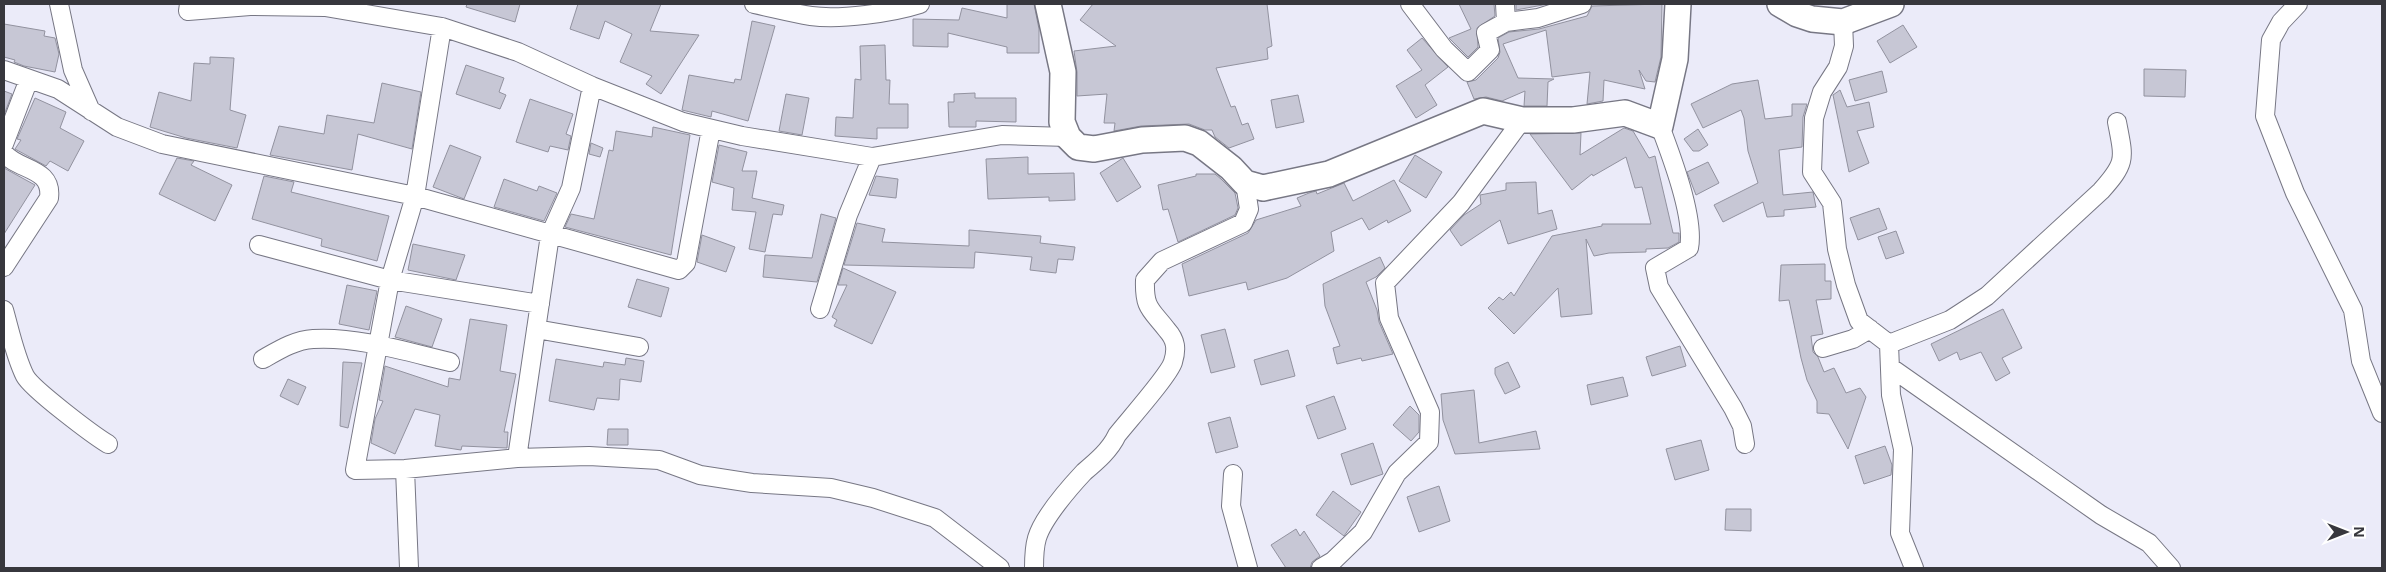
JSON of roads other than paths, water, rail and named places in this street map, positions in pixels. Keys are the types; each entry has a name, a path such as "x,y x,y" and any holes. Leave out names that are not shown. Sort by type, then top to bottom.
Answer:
{"street":[{"path":"59,4 73,70 91,110"},
{"path":"189,4 188,11 250,5 325,7 442,27 518,52 592,86 683,122 742,136 872,157 1002,135 1068,137"},
{"path":"754,4 813,16 855,15 903,9 920,4"},
{"path":"1034,568 1037,536 1050,515 1080,477 1112,446 1117,435 1172,364 1176,346 1174,338 1150,311 1146,300 1146,280 1162,261 1243,223 1250,209 1245,183 1232,168 1199,143 1185,138 1142,140 1094,149 1078,147 1068,137 1062,122 1063,72 1048,4"},
{"path":"1410,4 1444,49 1468,72 1490,50 1486,33 1506,22 1538,18 1582,4"},
{"path":"1504,4 1506,22"},
{"path":"1678,4 1675,59 1660,126 1674,163 1690,225 1691,239 1689,248 1655,268 1655,275 1659,287 1733,408 1742,426 1745,444"},
{"path":"1780,4 1797,14 1812,19 1843,22 1890,4"},
{"path":"2298,4 2281,22 2271,40 2265,116 2295,193 2354,310 2361,360 2382,413"},
{"path":"1843,22 1844,46 1838,68 1822,92 1814,118 1812,172 1832,203 1837,250 1846,285 1859,321 1889,344 1891,395 1903,449 1900,533 1914,568"},
{"path":"442,27 415,196 390,280 355,470 405,469 517,458 589,456 659,460 700,475 752,483 831,488 873,498 935,518 1000,568"},
{"path":"4,70 58,89 117,127 162,144 415,196 679,270 686,263 711,129"},
{"path":"4,144 28,79"},
{"path":"517,458 550,234 571,188 592,86"},
{"path":"1245,183 1263,188 1329,174 1483,111 1522,120 1573,120 1625,112 1660,126"},
{"path":"1321,568 1333,561 1362,532 1397,473 1428,442 1430,412 1389,318 1385,283 1461,203 1522,120"},
{"path":"1889,344 1950,320 1987,296 2101,191 2118,172 2123,157 2117,122"},
{"path":"4,153 41,174 48,183 50,198 4,267"},
{"path":"820,309 848,214 872,157"},
{"path":"259,245 390,280 540,304"},
{"path":"4,310 26,378 42,394 108,444"},
{"path":"536,329 639,347"},
{"path":"1823,348 1853,339 1870,329"},
{"path":"263,359 281,349 313,339 377,345 450,362"},
{"path":"1890,367 2101,515 2149,543 2171,568"},
{"path":"405,469 409,568"},
{"path":"1233,474 1231,506 1248,568"}]}
